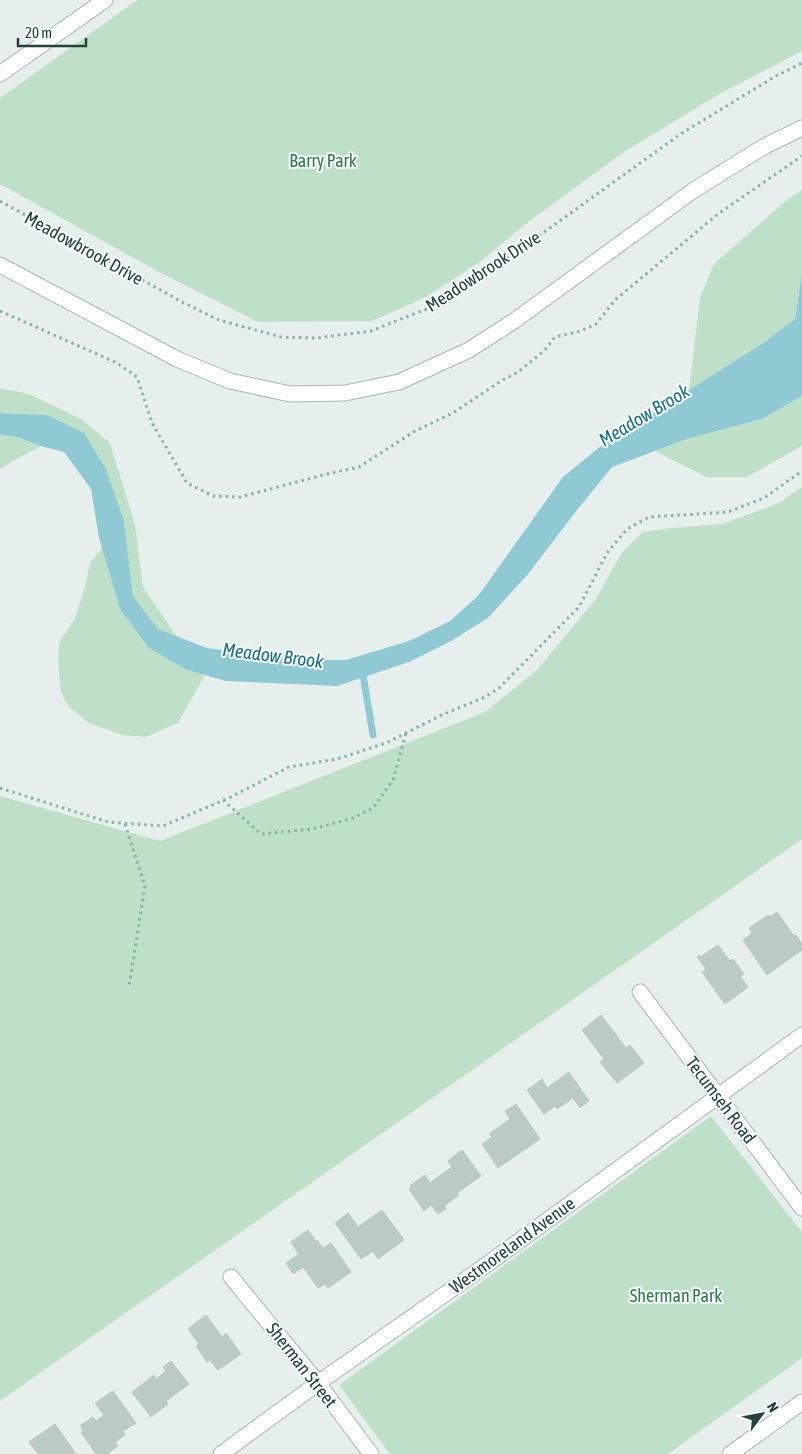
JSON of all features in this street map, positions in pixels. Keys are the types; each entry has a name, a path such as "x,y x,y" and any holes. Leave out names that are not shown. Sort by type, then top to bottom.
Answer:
{"street":[{"path":"0,74 105,0"},
{"path":"0,266 177,359 230,381 290,394 345,393 399,382 470,350 514,322 694,190 765,146 802,128"},
{"name":"Tecumseh Road","path":"640,992 802,1208"},
{"name":"Westmoreland Avenue","path":"221,1454 318,1383 475,1273 802,1035"},
{"name":"Sherman Street","path":"231,1276 318,1383 371,1454"},
{"path":"730,1454 802,1402"}],"path":[{"name":"Meadowbrook Drive","path":"0,201 184,303 219,320 282,337 316,338 371,331 439,304 490,271 682,133 776,76 802,63"},
{"path":"0,788 108,822 163,826 223,800 289,767 337,759 386,743 485,697 499,688 580,607 607,553 627,529 649,517 728,512 764,498 802,471"},
{"path":"223,800 261,834 313,829 353,818 373,808 393,780 406,733"},
{"path":"125,824 145,886 129,986"}],"green space":[{"name":"Barry Park","path":"137,0 802,0 802,51 721,93 624,152 532,219 481,261 426,297 372,321 258,322 159,272 0,184 0,98"},
{"path":"802,190 802,273 795,319 763,343 689,390 700,298 714,264 788,199"},
{"path":"0,388 29,394 81,419 110,443 135,525 143,587 177,637 158,629 133,596 124,521 47,415 0,413"},
{"path":"802,396 802,446 747,477 706,477 655,451 687,439 762,419"},
{"path":"0,435 17,437 41,446 0,469"},
{"path":"802,487 802,839 0,1401 0,796 160,841 485,712 537,670 595,600 623,551 643,532 723,524 779,503"},
{"path":"102,548 120,609 187,670 205,675 178,723 146,737 122,735 89,723 68,706 61,692 58,663 59,643 75,618 90,563"},
{"name":"Sherman Park","path":"711,1116 802,1232 802,1358 668,1454 390,1454 339,1385"}],"water":[{"path":"802,273 802,396 762,419 687,439 612,467 528,574 488,618 451,641 409,662 337,686 226,681 187,670 149,648 120,609 99,538 91,489 64,452 17,437 0,435 0,413 47,415 84,433 106,469 124,521 133,596 158,629 207,648 300,660 346,660 409,641 450,621 478,596 563,477 601,446 763,343 795,319"}],"building":[{"path":"777,912 802,944 802,950 767,975 743,940 752,933 749,928 768,915 770,917"},
{"path":"718,945 730,961 733,959 744,974 740,976 748,987 725,1004 702,972 706,969 697,957"},
{"path":"601,1015 626,1048 630,1045 644,1063 617,1083 600,1062 604,1059 582,1030"},
{"path":"569,1072 589,1101 580,1108 573,1098 557,1109 555,1106 544,1114 527,1090 542,1079 547,1088"},
{"path":"516,1104 540,1139 498,1168 482,1144 492,1137 489,1134 510,1119 505,1111"},
{"path":"462,1150 481,1176 457,1193 459,1195 444,1206 446,1209 438,1214 431,1205 424,1211 409,1189 410,1186 425,1175 430,1183 452,1167 448,1161"},
{"path":"382,1210 404,1240 378,1259 373,1251 361,1259 335,1223 348,1213 358,1227"},
{"path":"308,1230 323,1248 331,1243 351,1272 328,1288 325,1284 318,1288 303,1267 293,1274 286,1263 299,1254 291,1242"},
{"path":"206,1315 222,1337 226,1333 241,1354 218,1370 210,1360 207,1362 196,1346 199,1344 188,1329"},
{"path":"171,1361 189,1384 166,1401 168,1404 151,1417 132,1392 154,1375 156,1379 166,1371 163,1367"},
{"path":"113,1391 136,1423 123,1431 125,1435 115,1442 118,1446 107,1454 96,1454 81,1432 83,1431 80,1426 93,1417 96,1421 104,1415 95,1403"},
{"path":"55,1424 76,1454 38,1454 29,1442"}],"waterway":[{"path":"362,669 373,735"}],"water label":[{"name":"Meadow Brook","path":"644,415"},
{"name":"Meadow Brook","path":"273,655"}]}
